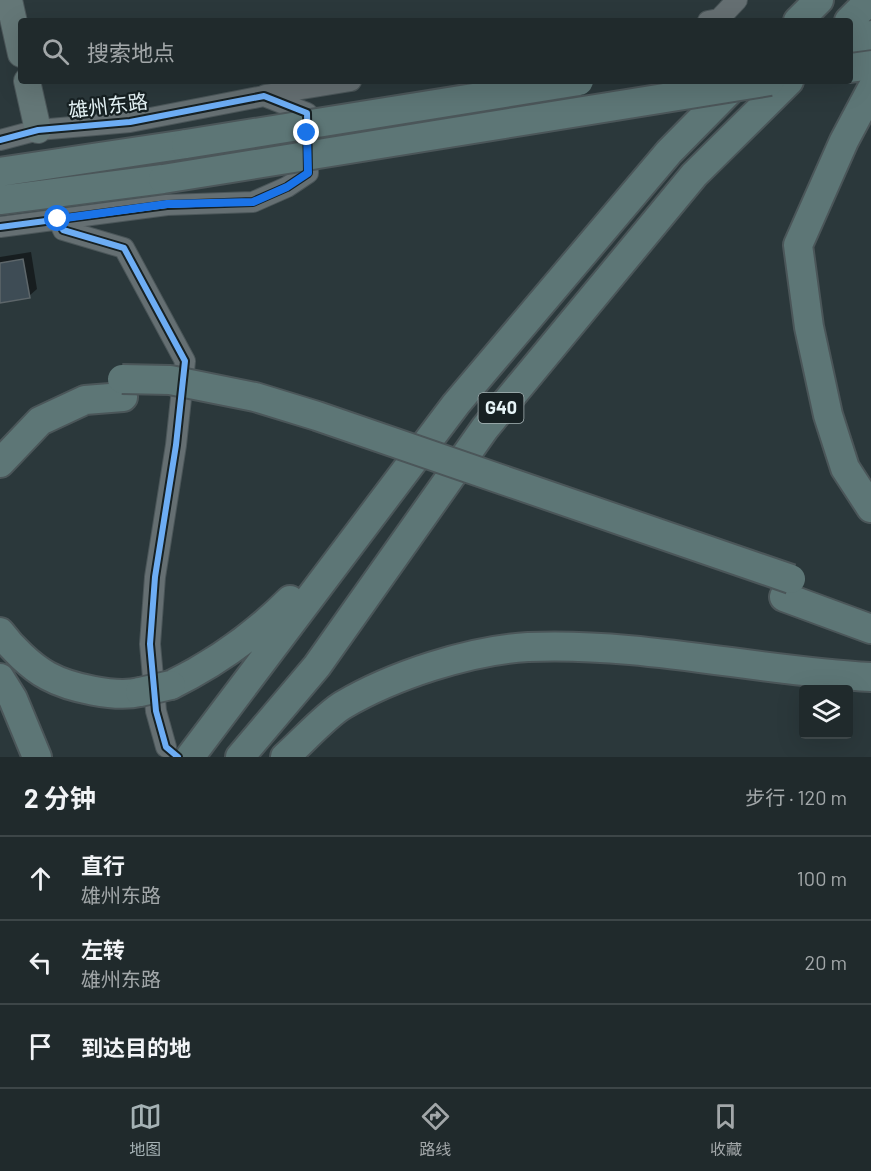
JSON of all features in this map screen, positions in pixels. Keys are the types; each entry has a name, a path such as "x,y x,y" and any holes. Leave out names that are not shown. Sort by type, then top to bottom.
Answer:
{"highway":[{"path":"801,18 819,0"},
{"path":"852,18 870,0"},
{"path":"853,38 871,35"},
{"path":"853,68 871,65"},
{"path":"0,172 560,84"},
{"name":"G40","path":"178,752 267,654 456,404 661,160 736,84"},
{"path":"0,200 163,180 752,84"},
{"name":"G40","path":"240,757 316,666 485,428 694,175 786,84"},
{"path":"871,90 844,141 798,245 809,327 828,415 845,468 871,508"},
{"path":"0,436 29,406 80,382 122,388 250,414 788,588 871,609"},
{"path":"0,463 40,421 85,400 122,388"},
{"path":"0,632 10,646 48,676 95,692 140,692 171,685 194,674 267,623 362,528"},
{"path":"788,588 871,629"},
{"path":"285,757 341,706 408,675 478,653 527,647 630,649 731,663 871,677"},
{"path":"0,678 13,699 37,757"}],"main road":[{"path":"9,0 18,40"},
{"path":"28,84 38,130"}],"street":[{"path":"720,18 737,0"},
{"name":"雄州东路","path":"0,141 38,130 130,122 334,84"},
{"path":"0,227 167,204 253,202 287,187 308,173 307,113 264,96"},
{"path":"58,219 63,230 124,248 185,361 176,445 155,577 150,644 156,711 178,752"}],"building":[{"path":"23,259 30,298 0,303 0,263"}],"cycle path":[{"path":"0,140 38,130 130,122 264,96 307,113 308,173 287,187 253,202 167,205 0,227"},
{"path":"58,219 63,230 124,248 185,361 176,445 155,577 150,644 156,711 166,747 178,757"}],"route":[{"path":"58,219 167,204 253,202 287,187 308,173 307,133"}]}
